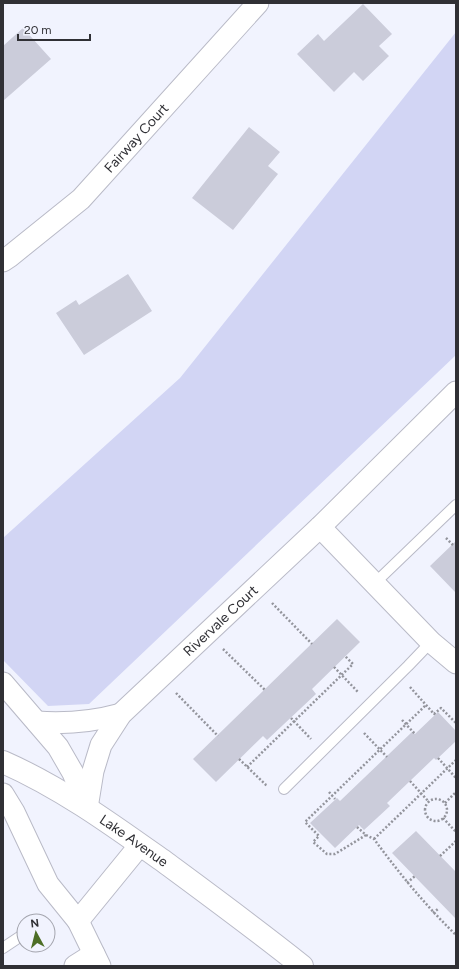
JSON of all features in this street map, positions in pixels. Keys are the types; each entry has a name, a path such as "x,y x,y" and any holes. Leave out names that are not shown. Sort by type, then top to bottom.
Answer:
{"main road":[{"path":"3,762 49,785 87,808"},
{"name":"Lake Avenue","path":"87,808 249,924 302,966"}],"street":[{"name":"Fairway Court","path":"3,261 81,200 258,3"},
{"name":"Rivervale Court","path":"87,808 93,771 101,746 121,714 320,526 456,392"},
{"path":"320,526 431,642 456,663"},
{"name":"Lake Avenue","path":"3,683 58,747 73,773 87,808"},
{"name":"Rivervale Court","path":"37,722 60,724 80,723 100,720 121,714"},
{"path":"3,794 14,812 48,884 78,921 97,960 75,966"},
{"path":"78,921 140,845"}],"lane":[{"path":"375,583 456,505"},
{"path":"284,789 431,642"},
{"path":"3,948 16,939"}],"path":[{"path":"257,586 312,644"},
{"path":"208,633 265,690"},
{"path":"247,767 353,664 345,656"},
{"path":"334,667 370,704"},
{"path":"399,675 434,714 441,708 456,723"},
{"path":"161,677 218,736"},
{"path":"366,835 335,854 327,854 313,842 319,836 306,822 426,705"},
{"path":"291,718 322,751"},
{"path":"402,720 415,734"},
{"path":"353,721 386,757"},
{"path":"438,758 456,778"},
{"path":"239,759 266,785 284,789"},
{"path":"374,839 456,760"},
{"path":"410,781 429,802"},
{"path":"329,792 336,799"},
{"path":"445,803 456,792"},
{"path":"435,799 445,803 447,810 443,818 434,820 428,817 426,814 426,808 429,802 435,799"},
{"path":"443,818 456,832"},
{"path":"357,826 366,835 374,839 407,883 433,913 456,935"},
{"path":"440,856 456,840"},
{"path":"407,883 415,876"},
{"path":"433,913 438,909"}],"shaded area":[{"path":"456,32 456,355 89,704 48,706 3,660 3,538 180,378"}],"building":[{"path":"363,4 392,34 379,46 389,56 363,81 354,72 334,92 297,54 318,34 324,41"},
{"path":"23,28 51,59 3,101 3,46"},
{"path":"249,127 280,152 268,166 278,174 233,230 192,198"},
{"path":"128,274 152,311 84,355 56,313 76,300 79,305"},
{"path":"456,541 456,593 430,566"},
{"path":"337,619 360,642 312,689 316,694 267,740 263,736 216,782 193,759"},
{"path":"438,712 456,731 456,741 436,760 434,758 387,803 390,806 364,830 359,825 335,848 310,823 337,798 340,801 412,732 415,734"},
{"path":"416,831 456,872 456,919 392,853"}]}
